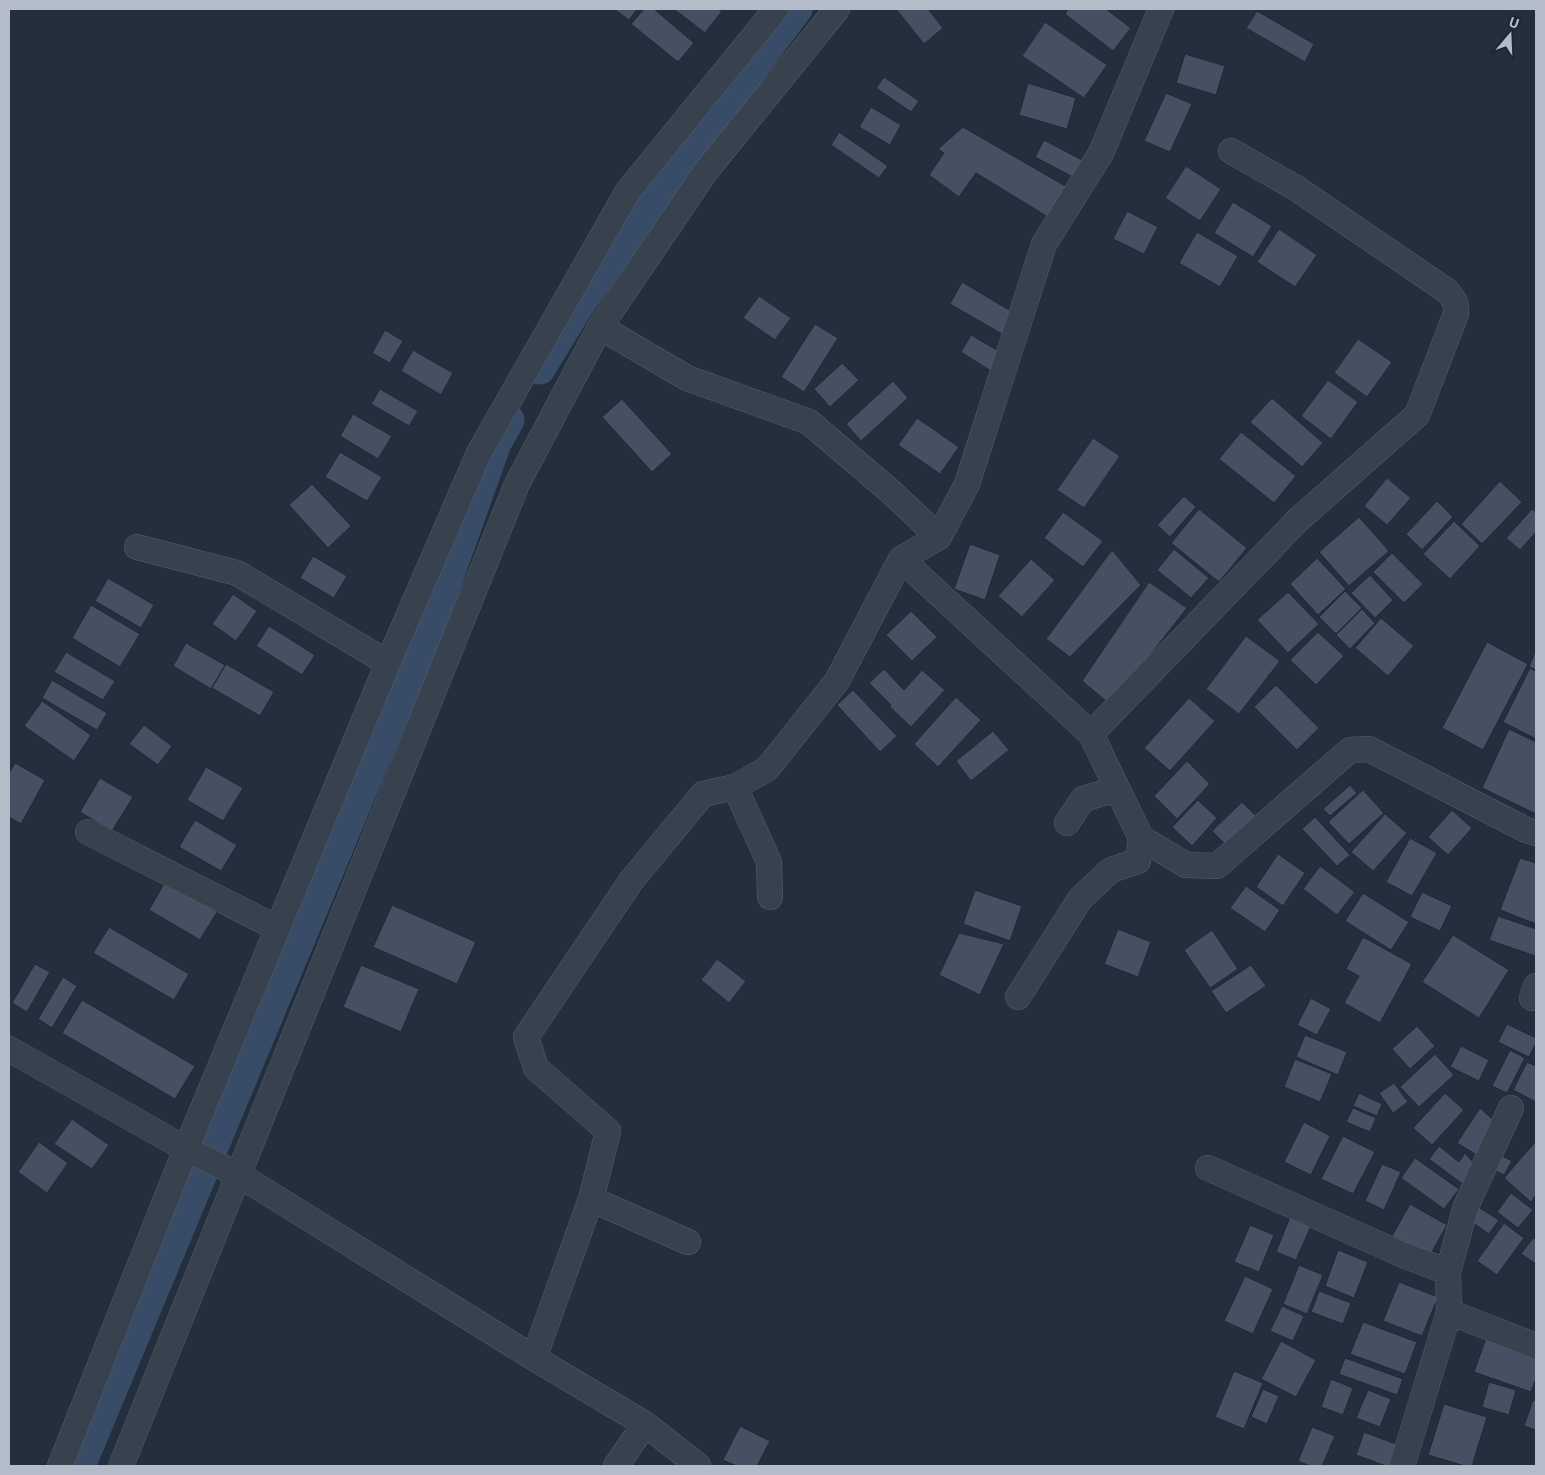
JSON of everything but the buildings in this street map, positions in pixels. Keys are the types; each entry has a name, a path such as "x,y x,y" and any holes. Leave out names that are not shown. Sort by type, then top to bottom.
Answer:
{"street":[{"path":"60,1466 189,1151 277,928 388,663 479,453 628,191 776,9"},
{"path":"121,1466 235,1173 517,484 600,327 706,171 837,9"},
{"path":"534,1358 591,1199 608,1131 536,1068 526,1037 631,881 661,844 703,794 734,787 767,769 837,681 901,558 939,537 967,484 1044,244 1101,153 1161,9"},
{"path":"1091,734 1298,520 1418,415 1456,314 1457,305 1447,290 1296,188 1231,151"},
{"path":"600,327 687,378 809,422 890,491 939,537"},
{"path":"137,547 237,573 388,663"},
{"path":"901,558 1091,734 1141,838 1186,865 1217,866 1350,750 1369,749 1526,830 1536,833"},
{"path":"734,787 769,862 770,897"},
{"path":"1068,823 1083,799 1117,789"},
{"path":"88,832 277,928"},
{"path":"1018,997 1080,899 1111,870 1138,861 1141,838"},
{"path":"9,1049 189,1151 235,1173 534,1358 645,1424 698,1466"},
{"path":"1402,1466 1449,1312 1448,1272 1466,1206 1511,1108"},
{"path":"1208,1168 1392,1250 1448,1272"},
{"path":"591,1199 688,1242"},
{"path":"1449,1312 1536,1346"},
{"path":"616,1466 645,1424"}],"waterway":[{"path":"540,369 577,308 673,174 797,9"},
{"path":"80,1466 432,622 496,443 509,420"}]}
